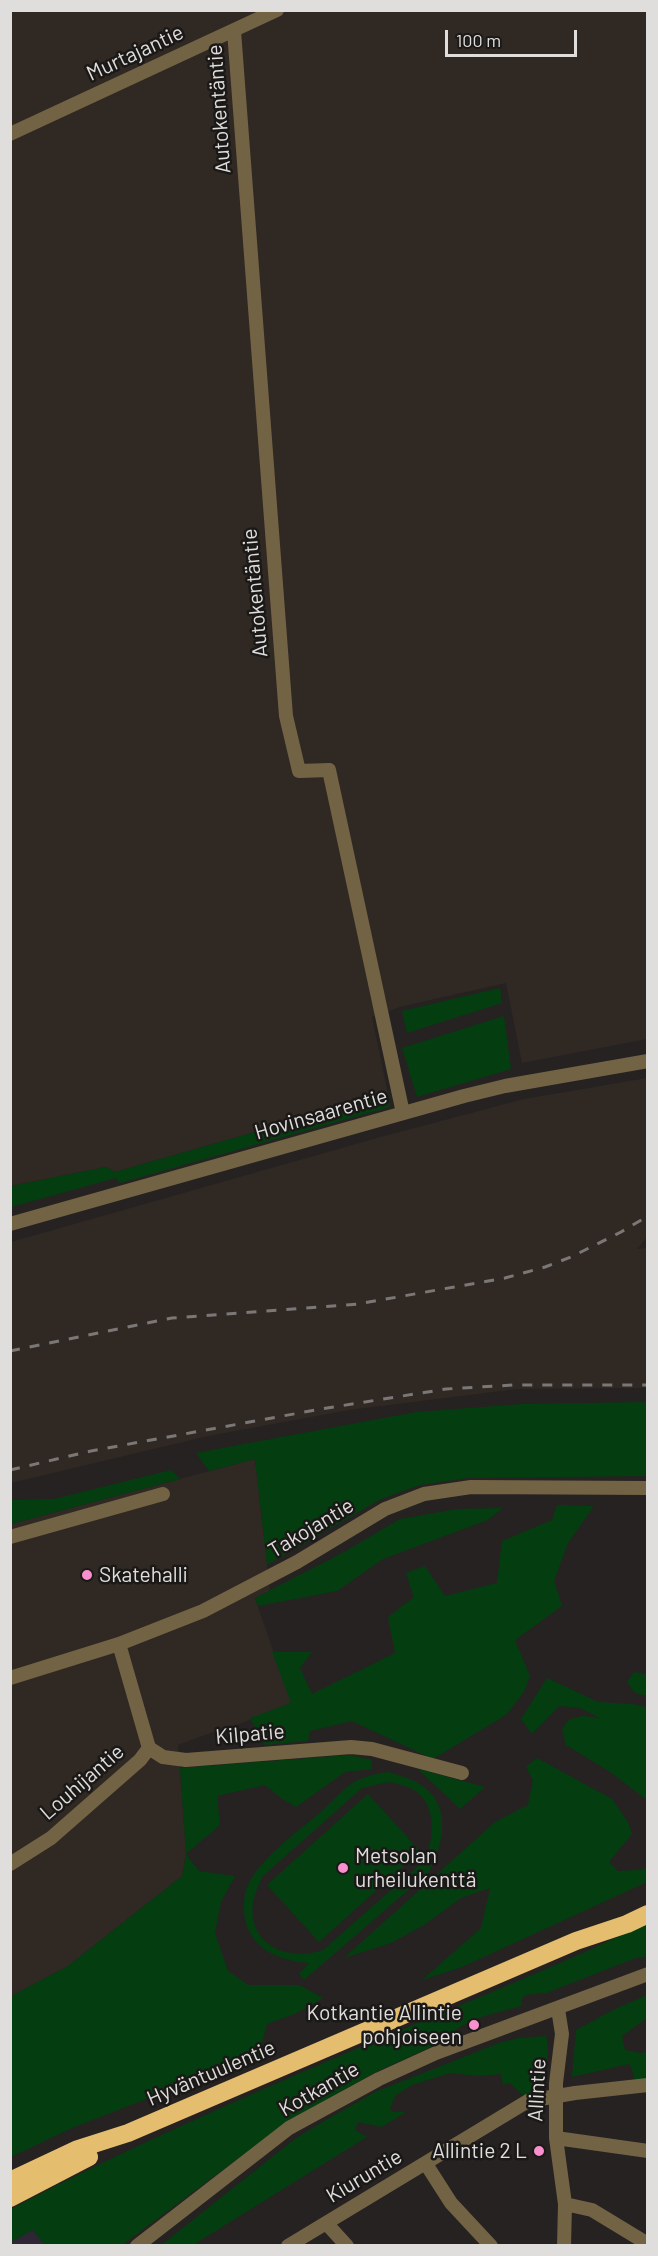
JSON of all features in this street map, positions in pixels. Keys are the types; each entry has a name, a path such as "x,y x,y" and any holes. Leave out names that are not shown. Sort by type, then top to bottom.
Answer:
{"highway":[{"name":"Hyväntuulentie","path":"576,1941 622,1913 648,1901"},
{"name":"Hyväntuulentie","path":"10,2181 78,2150 128,2133 576,1941 627,1924 648,1914"},
{"name":"Hyväntuulentie","path":"10,2198 83,2160 128,2133"}],"street":[{"name":"Murtajantie","path":"10,134 234,31 252,16 277,10"},
{"name":"Autokentäntie","path":"234,31 286,716 299,771 329,770 403,1113"},
{"name":"Hovinsaarentie","path":"10,1224 505,1086 648,1061"},
{"name":"Takojantie","path":"10,1678 119,1644 214,1606 297,1562 385,1509 424,1494 471,1486 648,1488"},
{"path":"10,1537 163,1494"},
{"path":"119,1644 149,1749"},
{"name":"Kilpatie","path":"149,1749 163,1757 186,1760 351,1747 384,1752 462,1773"},
{"name":"Louhijantie","path":"10,1864 51,1838 141,1761 149,1749"},
{"name":"Kotkantie","path":"137,2246 289,2128 379,2079 436,2054 648,1974"},
{"name":"Allintie","path":"558,2009 562,2034 556,2096 556,2138 565,2204 564,2246"},
{"name":"Kiuruntie","path":"288,2246 528,2101 648,2085"},
{"path":"556,2138 648,2151"},
{"path":"426,2163 451,2203 491,2246"},
{"path":"565,2204 592,2210 648,2244"},
{"path":"326,2223 347,2246"}],"shaded area":[{"path":"10,11 647,11 647,1039 522,1063 506,983 403,1006 372,1017 388,1094 115,1172 106,1167 11,1186"},
{"path":"647,1078 647,1237 637,1249 647,1248 647,1388 517,1389 349,1410 208,1436 11,1483 11,1242 377,1138 524,1099"},
{"path":"255,1459 270,1591 255,1598 291,1703 217,1733 213,1732 178,1745 186,1854 182,1876 68,1966 11,1996 11,1524"},
{"path":"33,2230 44,2245 11,2246 11,2242"}],"green space":[{"path":"500,988 502,1003 407,1033 402,1011"},
{"path":"504,1016 511,1069 417,1097 402,1048"},
{"path":"388,1094 390,1107 120,1183 116,1178 11,1207 11,1186 106,1167 115,1172"},
{"path":"647,1402 647,1476 468,1478 420,1485 381,1499 267,1565 255,1459 209,1471 196,1453 416,1412 522,1404"},
{"path":"171,1470 180,1479 11,1524 11,1500 54,1499"},
{"path":"557,1505 594,1506 568,1543 554,1581 562,1606 515,1640 530,1676 524,1692 506,1715 433,1759 352,1721 310,1731 308,1741 265,1745 250,1718 291,1703 272,1652 312,1652 300,1668 312,1694 395,1653 388,1617 414,1597 406,1573 425,1566 445,1596 497,1583 502,1541 552,1520"},
{"path":"503,1508 488,1520 383,1559 337,1591 258,1606 255,1598 344,1552 400,1519 457,1509"},
{"path":"634,1672 645,1674 647,1672 647,1696 635,1693 627,1682"},
{"path":"547,1678 598,1702 647,1707 647,1800 610,1772 566,1745 562,1730 568,1720 582,1716 600,1718 580,1708 559,1706 532,1734 521,1719"},
{"path":"350,1755 372,1760 371,1769 345,1772 296,1807 265,1785 217,1796 220,1825 186,1854 180,1768"},
{"path":"537,1758 612,1799 628,1822 632,1834 609,1862 618,1871 641,1870 647,1867 647,1882 462,1967 422,1980 481,1928 490,1888 461,1898 424,1925 391,1943 344,1958 495,1822 528,1805 533,1780 526,1767"},
{"path":"418,1769 485,1787 460,1809"},
{"path":"389,1772 412,1780 433,1795 442,1816 438,1852 428,1873 304,1980 299,1974 309,1963 275,1955 257,1943 251,1934 244,1912 247,1888 262,1864 346,1788 362,1778","holes":["389,1782 416,1791 423,1798 430,1812 431,1839 423,1862 323,1950 295,1954 270,1945 255,1927 253,1913 254,1898 263,1876 362,1788"]},
{"name":"Metsolan urheilukenttä","path":"368,1794 420,1851 319,1942 267,1885"},
{"path":"186,1854 199,1871 235,1876 221,1902 215,1933 228,1971 248,1985 299,1985 323,1998 297,2013 267,2024 259,2055 72,2128 11,2157 11,1996 68,1966 182,1876"},
{"path":"647,1923 647,1957 636,1958 546,1993 525,1995 521,2000 522,2006 470,2021 446,2040 374,2073 287,2122 122,2245 44,2245 33,2230 11,2242 11,2209 59,2184 256,2092 558,1964"},
{"path":"647,1995 647,2018 622,2036 625,2050 647,2052 647,2081 635,2083 629,2064 572,2077 576,2030"},
{"path":"546,2036 548,2056 544,2078 538,2089 527,2099 510,2083 503,2085 501,2074 478,2076 450,2073 412,2085 396,2095 390,2108 393,2112 406,2112 382,2127 358,2122 355,2130 367,2137 193,2245 160,2246 296,2138 375,2092 499,2043 518,2038"}],"railway":[{"path":"10,1351 172,1318 358,1304 505,1278 571,1257 648,1216"},
{"path":"10,1470 91,1451 321,1409 446,1389 514,1385 648,1385"}],"place":[{"name":"Skatehalli","path":"87,1575"},
{"name":"Metsolan urheilukenttä","path":"343,1868"},
{"name":"Kotkantie Allintie pohjoiseen","path":"474,2025"},
{"name":"Allintie 2 L","path":"539,2151"}]}
